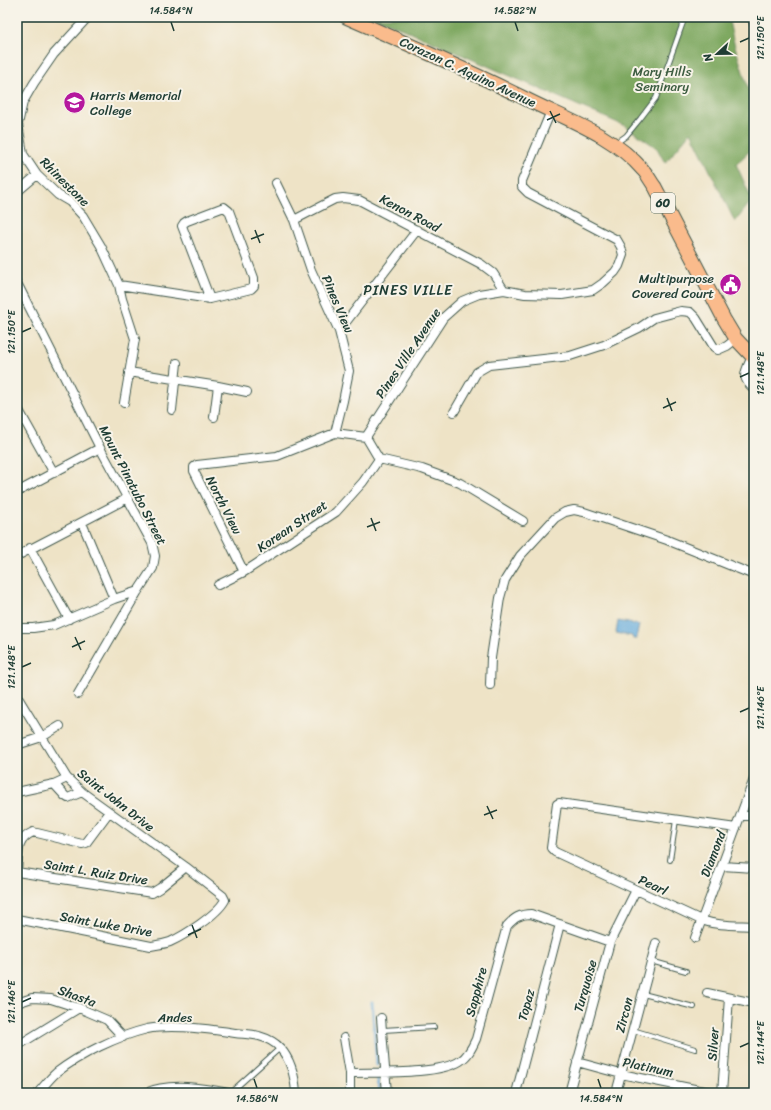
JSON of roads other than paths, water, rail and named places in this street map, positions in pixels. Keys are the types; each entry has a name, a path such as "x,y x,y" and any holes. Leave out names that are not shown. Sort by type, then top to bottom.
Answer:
{"main road":[{"name":"Corazon C. Aquino Avenue","path":"346,17 424,50 581,126 615,145 643,170 655,188 736,339 753,358"}],"street":[{"name":"Rhinestone","path":"88,17 54,54 34,83 23,102 18,124 22,154 37,175 58,195 76,207 101,246 119,285 135,338 124,403"},
{"name":"Pines Ville Avenue","path":"366,437 443,318 462,301 479,294 504,290 525,294 562,295 593,290 615,272 619,266 623,255 617,240 528,193 522,186 522,181 550,111"},
{"path":"17,192 37,175"},
{"name":"Pines View","path":"276,183 294,220 311,270 339,332 349,372 335,433"},
{"name":"Kenon Road","path":"294,220 335,200 343,198 359,200 481,264 493,273 504,290"},
{"path":"119,285 210,299 251,289 254,286 254,278 229,211 224,207 184,222 182,226 210,299"},
{"path":"339,332 417,230"},
{"name":"Mount Pinatubo Street","path":"17,283 100,448 152,543 155,556 153,568 78,694"},
{"path":"454,412 477,372 489,365 570,356 604,345 639,328 654,318 672,313 681,311 690,312 696,318 714,347 718,350 727,346 736,339"},
{"path":"753,358 744,373 745,380 754,389"},
{"path":"172,410 176,363"},
{"path":"129,372 247,392"},
{"path":"214,417 218,386"},
{"path":"17,407 54,473"},
{"path":"335,433 366,437 379,459 422,469 460,483 523,521"},
{"name":"North View","path":"244,572 194,471 194,467 197,465 277,456 335,433"},
{"path":"17,492 100,448"},
{"name":"Korean Street","path":"218,585 244,572 336,512 363,482 379,459"},
{"path":"17,556 128,498"},
{"path":"490,684 491,658 500,598 505,580 520,556 555,518 565,512 574,510 584,512 667,540 754,575"},
{"path":"82,523 114,599"},
{"path":"30,548 69,619"},
{"path":"17,628 33,628 54,625 114,599 138,591"},
{"name":"Saint John Drive","path":"17,696 67,778 82,792 186,867 223,896 225,900"},
{"path":"17,745 42,737 60,726"},
{"path":"17,792 54,784 67,778"},
{"name":"Diamond","path":"695,938 754,779"},
{"path":"54,784 68,798 82,792"},
{"name":"Pearl","path":"676,819 559,803 557,804 551,848 555,852 701,920 709,923 754,926"},
{"path":"17,872 21,841 26,835 33,832 82,844 86,843 109,812"},
{"path":"741,816 754,816"},
{"path":"676,819 736,828"},
{"path":"722,866 754,868"},
{"name":"Saint L. Ruiz Drive","path":"17,872 152,892 160,888 186,867"},
{"name":"Turquoise","path":"569,1093 610,942 636,890"},
{"name":"Saint Luke Drive","path":"17,919 151,946 169,942 198,926 222,905 225,900"},
{"name":"Sapphire","path":"350,1073 432,1070 460,1061 468,1054 476,1039 507,926 511,921 524,914 531,914 610,942"},
{"name":"Topaz","path":"516,1093 560,924"},
{"name":"Zircon","path":"616,1093 656,943"},
{"path":"707,993 754,1003"},
{"name":"Shasta","path":"17,1003 32,998 51,999 79,1008 107,1020 123,1037"},
{"name":"Silver","path":"722,1093 729,998"},
{"path":"17,1046 79,1008"},
{"path":"381,1018 387,1093"},
{"name":"Andes","path":"38,1093 55,1074 80,1056 123,1037 147,1029 176,1027 220,1030 258,1036 270,1041 280,1048 288,1061 293,1072 296,1093"},
{"path":"344,1038 350,1073 350,1093"},
{"name":"Platinum","path":"577,1062 621,1074 714,1093"},
{"path":"145,1093 151,1090 180,1090 199,1088 229,1093"}],"lane":[{"path":"615,145 626,136 656,98 685,17"},
{"path":"670,860 676,819"},
{"path":"651,961 686,971"},
{"path":"642,993 694,1007"},
{"path":"383,1030 434,1027"},
{"path":"633,1030 695,1049"},
{"path":"229,1093 280,1048"}],"water":[{"path":"618,621 639,625 636,639 633,639 632,636 616,633"}],"waterway":[{"path":"372,1002 377,1065"},
{"path":"378,1078 379,1093"}],"place":[{"name":"Harris Memorial College","path":"75,102"},
{"name":"Multipurpose Covered Court","path":"730,285"}],"district":[{"name":"PINES VILLE","path":"408,290"}],"park label":[{"name":"Mary Hills Seminary","path":"662,78"}]}
